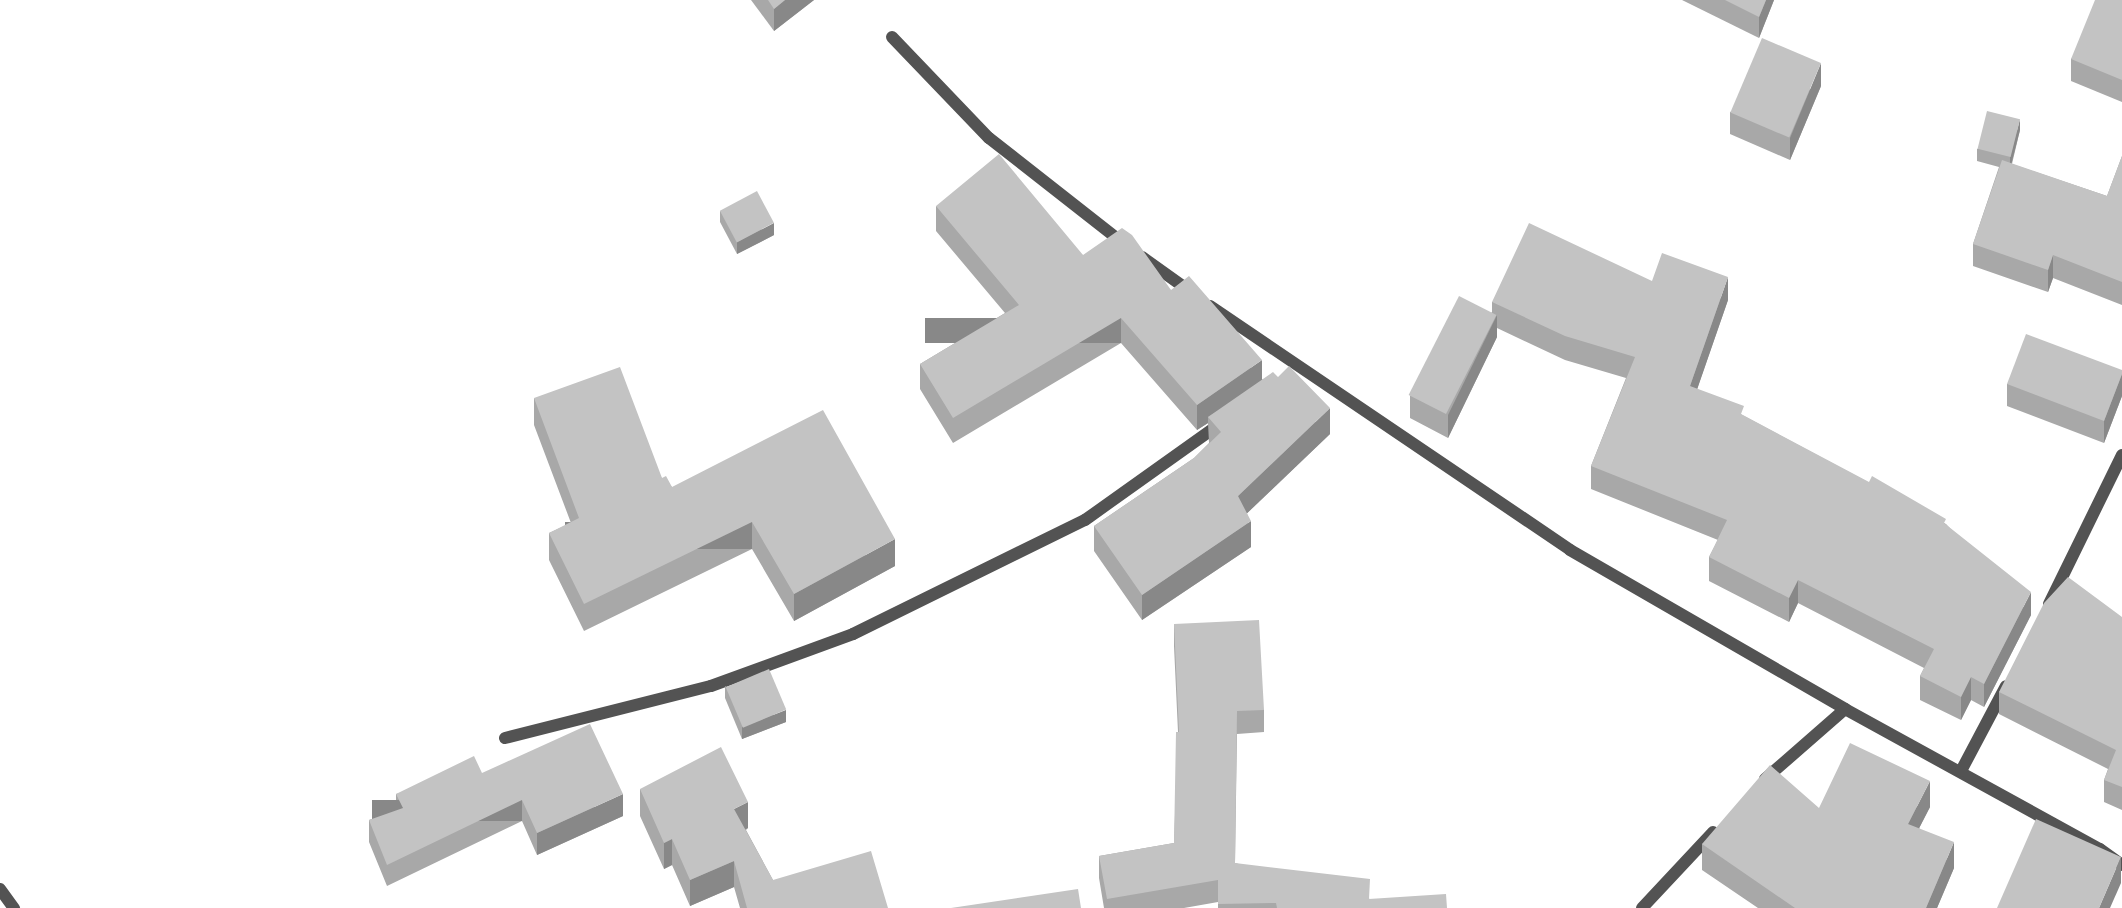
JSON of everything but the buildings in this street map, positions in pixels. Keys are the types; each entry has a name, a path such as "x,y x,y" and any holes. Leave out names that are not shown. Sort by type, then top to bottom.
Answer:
{"street":[{"path":"892,37 989,138 1121,242 1293,372 1570,550 1845,709 1961,771 2122,865"},
{"path":"505,738 711,686 853,634 1085,520 1230,417"},
{"path":"2045,611 2122,455"},
{"path":"1961,771 2012,675"},
{"path":"1757,788 1845,709"},
{"path":"1642,908 1725,821"},
{"path":"0,889 14,908"}]}
